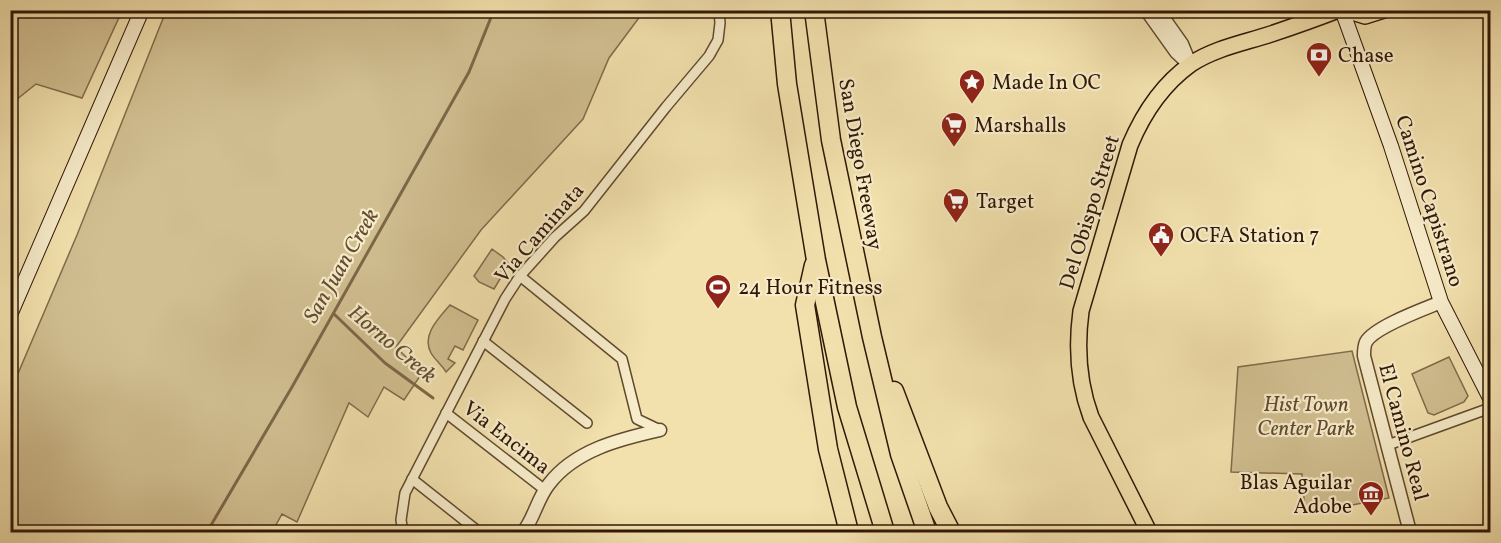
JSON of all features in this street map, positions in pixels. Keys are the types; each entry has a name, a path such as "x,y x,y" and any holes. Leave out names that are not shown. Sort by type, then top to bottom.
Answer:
{"highway":[{"path":"780,10 787,84 816,260 847,407 885,532"},
{"name":"San Diego Freeway","path":"814,10 831,140 872,337 900,454 927,532"},
{"path":"816,260 805,305 828,449 849,532"},
{"path":"872,337 938,507 951,532"}],"main road":[{"path":"10,315 142,10"},
{"name":"Del Obispo Street","path":"1149,532 1099,434 1085,400 1078,364 1081,311 1135,132 1168,84 1202,58 1342,10 1365,16 1384,10"},
{"name":"Camino Capistrano","path":"1342,10 1391,146 1441,302 1491,398"}],"street":[{"name":"Via Caminata","path":"403,532 401,520 405,493 411,479 505,299 520,276 555,237 584,211 709,56 718,40 719,10"},
{"path":"1146,10 1176,52 1190,65"},
{"path":"1158,10 1182,44 1190,65"},
{"path":"520,276 622,359 637,419 660,430"},
{"name":"El Camino Real","path":"1410,532 1364,349 1366,342 1377,331 1441,302"},
{"path":"483,341 587,423"},
{"path":"1388,445 1491,408"},
{"name":"Via Encima","path":"446,413 545,490"},
{"path":"523,532 538,500 566,465 587,453 618,441 660,430"},
{"path":"411,479 479,532"}],"green space":[{"path":"11,10 122,11 82,98 36,84 11,104"},
{"path":"166,11 644,11 609,58 583,119 481,230 396,347 422,373 404,400 384,387 368,417 349,403 297,522 282,514 272,532 11,532 11,390 77,235"},
{"path":"492,249 509,264 494,289 479,282 474,276"},
{"path":"450,305 478,320 463,350 455,346 448,359 455,363 446,372 431,353 428,340 433,327"},
{"name":"Hist Town Center Park","path":"1352,351 1389,498 1305,514 1302,474 1231,472 1238,367"},
{"path":"1449,357 1468,396 1464,402 1434,415 1428,413 1412,374"}],"waterway":[{"name":"San Juan Creek","path":"207,532 292,387 469,72 494,10"},
{"name":"Horno Creek","path":"334,314 385,363 433,398"}],"place":[{"name":"Chase","path":"1319,78"},
{"name":"Made In OC","path":"972,105"},
{"name":"Marshalls","path":"954,148"},
{"name":"Target","path":"956,224"},
{"name":"OCFA Station 7","path":"1161,258"},
{"name":"24 Hour Fitness","path":"718,310"},
{"name":"Blas Aguilar Adobe","path":"1371,517"}]}
